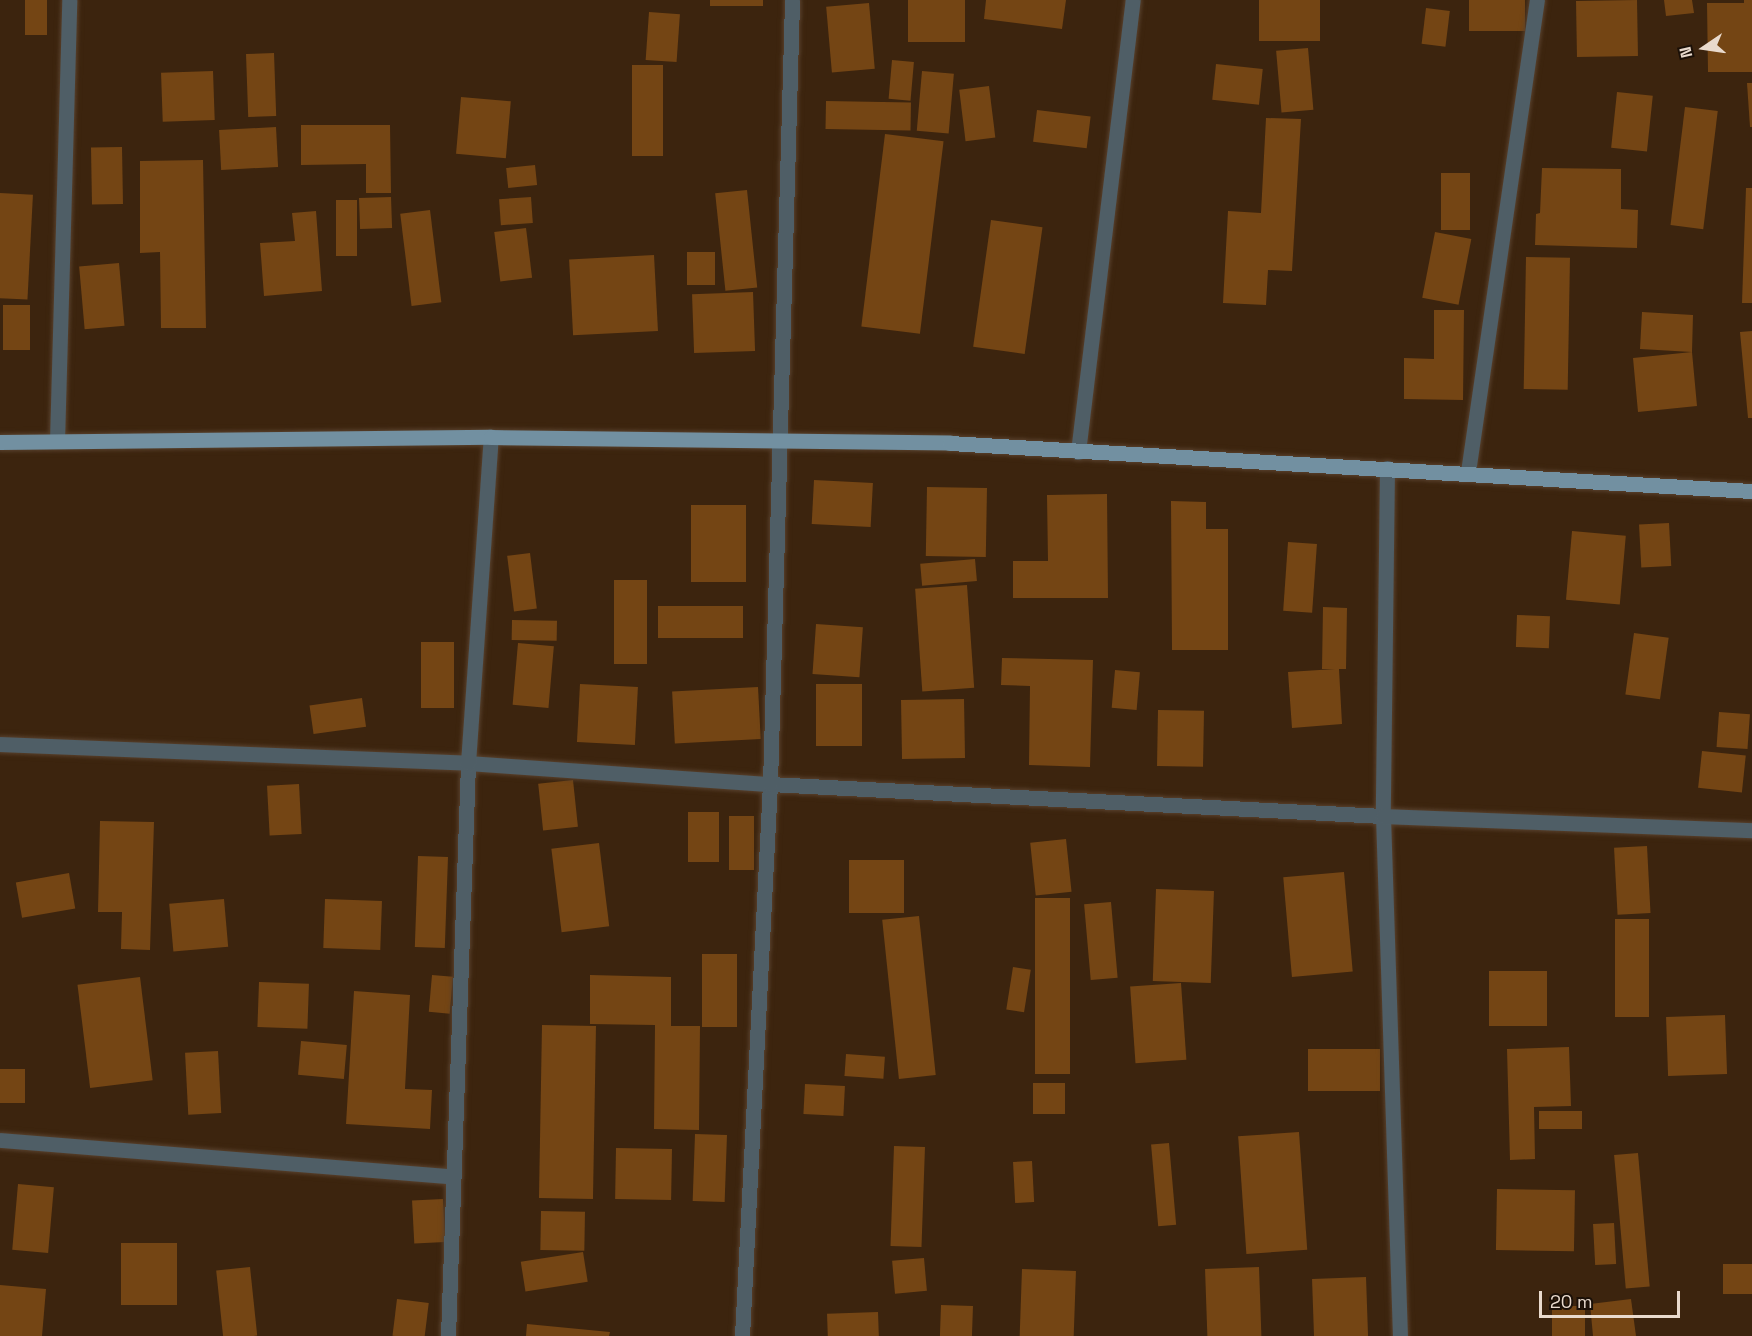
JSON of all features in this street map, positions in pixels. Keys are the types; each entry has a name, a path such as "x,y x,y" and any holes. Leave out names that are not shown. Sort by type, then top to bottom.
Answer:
{"main road":[{"path":"0,442 491,437 950,443 1752,490"}],"street":[{"path":"57,441 69,0"},
{"path":"742,1336 770,784 782,441 792,0"},
{"path":"1078,452 1133,0"},
{"path":"1468,472 1538,0"},
{"path":"448,1336 468,763 491,437"},
{"path":"1387,468 1383,816 1400,1336"},
{"path":"0,744 468,763 770,784 1383,816 1752,830"},
{"path":"0,1140 452,1176"}],"building":[{"path":"25,0 47,0 47,35 25,35"},
{"path":"710,0 763,0 763,6 710,6"},
{"path":"908,0 965,0 965,42 908,42"},
{"path":"986,0 1066,0 1062,29 984,19"},
{"path":"1259,0 1320,0 1320,41 1259,41"},
{"path":"1469,0 1525,0 1525,31 1469,31"},
{"path":"1637,0 1638,56 1577,57 1576,1"},
{"path":"1664,0 1692,0 1694,13 1666,16"},
{"path":"1744,0 1752,0 1752,72 1708,72 1707,3 1744,3"},
{"path":"869,3 875,69 832,72 826,7"},
{"path":"1426,8 1450,11 1445,47 1422,44"},
{"path":"649,12 680,14 677,62 646,60"},
{"path":"1308,48 1313,110 1282,113 1276,51"},
{"path":"274,53 276,116 248,117 246,54"},
{"path":"892,60 914,62 911,101 889,99"},
{"path":"1216,64 1263,69 1259,105 1212,100"},
{"path":"632,65 663,65 663,156 632,156"},
{"path":"213,71 215,120 163,122 161,73"},
{"path":"922,71 954,74 949,134 917,131"},
{"path":"1747,83 1752,83 1752,127 1750,127"},
{"path":"989,86 995,138 966,141 959,90"},
{"path":"1617,92 1653,96 1647,151 1611,148"},
{"path":"461,97 511,101 506,158 456,154"},
{"path":"826,101 911,102 910,130 826,129"},
{"path":"1685,107 1718,111 1703,229 1670,225"},
{"path":"1037,110 1091,117 1087,148 1033,142"},
{"path":"1266,118 1301,119 1292,271 1268,270 1266,305 1223,303 1228,211 1261,213"},
{"path":"301,125 390,125 391,193 366,193 366,164 301,165"},
{"path":"276,127 278,167 221,170 219,130"},
{"path":"885,134 944,141 920,334 861,327"},
{"path":"122,147 123,204 92,205 91,148"},
{"path":"203,160 206,328 161,328 160,252 140,253 140,161"},
{"path":"535,165 537,185 508,188 506,168"},
{"path":"1542,168 1621,169 1621,209 1638,210 1637,248 1535,245 1536,214 1540,213"},
{"path":"1441,173 1470,173 1470,230 1441,230"},
{"path":"1746,188 1752,188 1752,303 1742,303"},
{"path":"747,190 757,287 725,291 715,193"},
{"path":"0,193 33,195 27,300 0,298"},
{"path":"391,197 392,228 360,229 359,198"},
{"path":"531,197 533,223 501,225 499,199"},
{"path":"336,200 357,200 357,256 336,256"},
{"path":"430,210 441,302 412,306 400,214"},
{"path":"316,211 322,291 264,296 260,243 295,241 292,213"},
{"path":"991,220 1042,227 1025,354 973,347"},
{"path":"526,228 532,278 500,282 494,232"},
{"path":"1435,232 1471,239 1459,305 1422,298"},
{"path":"687,252 715,252 715,285 687,285"},
{"path":"654,255 658,331 573,335 569,259"},
{"path":"1526,257 1570,258 1568,390 1524,389"},
{"path":"119,263 124,326 85,329 79,266"},
{"path":"753,292 755,351 694,353 692,294"},
{"path":"3,305 30,305 30,350 3,350"},
{"path":"1434,310 1464,310 1463,400 1404,399 1404,358 1434,359"},
{"path":"1642,312 1693,315 1692,352 1640,349"},
{"path":"1752,331 1752,418 1748,418 1740,332"},
{"path":"1692,352 1697,406 1638,412 1633,358"},
{"path":"814,480 873,483 871,527 812,524"},
{"path":"927,487 987,488 986,557 926,556"},
{"path":"1107,494 1108,598 1013,598 1013,561 1048,561 1047,495"},
{"path":"1171,501 1206,502 1206,529 1228,529 1228,650 1172,650"},
{"path":"691,505 746,505 746,582 691,582"},
{"path":"1669,523 1671,566 1641,568 1639,525"},
{"path":"1572,531 1626,536 1620,604 1566,600"},
{"path":"1288,542 1317,544 1312,613 1283,611"},
{"path":"530,553 537,609 514,611 507,556"},
{"path":"975,559 977,581 922,586 920,564"},
{"path":"614,580 647,580 647,664 614,664"},
{"path":"967,585 974,688 922,691 915,589"},
{"path":"658,606 743,606 743,638 658,638"},
{"path":"1323,607 1347,608 1346,669 1339,669 1342,724 1292,728 1288,672 1335,669 1322,669"},
{"path":"1517,615 1550,616 1549,648 1516,647"},
{"path":"512,620 557,621 557,641 512,640"},
{"path":"816,624 863,627 859,677 813,674"},
{"path":"1634,633 1669,638 1660,699 1625,694"},
{"path":"421,642 454,642 454,708 421,708"},
{"path":"518,643 554,646 548,708 513,705"},
{"path":"1002,658 1093,660 1090,767 1029,765 1030,686 1001,685"},
{"path":"1115,670 1140,672 1137,710 1112,708"},
{"path":"580,684 638,687 635,745 577,742"},
{"path":"816,684 862,684 862,746 816,746"},
{"path":"758,687 761,739 675,743 672,692"},
{"path":"362,698 366,727 314,734 310,705"},
{"path":"964,699 965,758 902,759 901,700"},
{"path":"1158,710 1204,711 1203,767 1157,766"},
{"path":"1719,712 1750,714 1747,749 1717,747"},
{"path":"1702,751 1746,756 1742,792 1698,788"},
{"path":"573,780 578,827 543,830 538,784"},
{"path":"299,784 302,834 270,836 267,786"},
{"path":"688,812 719,812 719,862 688,862"},
{"path":"729,816 754,816 754,870 729,870"},
{"path":"100,821 154,822 150,950 121,949 122,912 98,912"},
{"path":"1066,839 1072,892 1036,895 1030,843"},
{"path":"599,843 609,926 562,932 551,849"},
{"path":"1647,846 1651,913 1618,915 1614,848"},
{"path":"418,856 448,857 445,948 415,947"},
{"path":"849,860 904,860 904,913 849,913"},
{"path":"1344,872 1353,972 1292,977 1283,877"},
{"path":"69,873 75,908 22,918 16,882"},
{"path":"1156,889 1214,891 1211,983 1153,981"},
{"path":"1035,898 1070,898 1070,1074 1035,1074"},
{"path":"224,899 228,947 173,952 169,904"},
{"path":"325,899 382,901 380,950 323,948"},
{"path":"1111,902 1118,978 1091,980 1084,904"},
{"path":"919,916 936,1075 899,1079 882,920"},
{"path":"1615,919 1649,919 1649,1017 1615,1017"},
{"path":"702,954 737,954 737,1027 702,1027"},
{"path":"1013,967 1031,970 1024,1012 1006,1009"},
{"path":"1489,971 1547,971 1547,1026 1489,1026"},
{"path":"432,975 453,977 450,1014 429,1012"},
{"path":"590,975 671,977 671,1026 700,1026 699,1130 654,1129 655,1025 590,1024"},
{"path":"140,977 153,1080 90,1088 77,985"},
{"path":"259,982 309,984 307,1029 257,1027"},
{"path":"1181,983 1186,1060 1135,1063 1130,987"},
{"path":"354,991 410,995 405,1089 432,1090 430,1129 346,1124"},
{"path":"1725,1015 1727,1074 1668,1076 1666,1017"},
{"path":"542,1025 596,1026 593,1199 539,1198"},
{"path":"301,1041 347,1045 344,1079 298,1075"},
{"path":"1569,1047 1571,1106 1534,1107 1535,1159 1510,1160 1507,1049"},
{"path":"1308,1049 1380,1049 1380,1091 1308,1091"},
{"path":"218,1051 221,1113 188,1115 185,1053"},
{"path":"846,1054 885,1057 883,1079 844,1076"},
{"path":"0,1069 25,1069 25,1103 0,1103"},
{"path":"1033,1083 1065,1083 1065,1114 1033,1114"},
{"path":"805,1084 845,1086 843,1116 803,1114"},
{"path":"1539,1111 1582,1111 1582,1129 1539,1129"},
{"path":"1299,1132 1307,1250 1246,1254 1238,1136"},
{"path":"695,1134 727,1135 725,1202 693,1201"},
{"path":"1169,1143 1176,1225 1158,1226 1151,1145"},
{"path":"894,1146 925,1147 921,1247 891,1246"},
{"path":"616,1148 672,1149 671,1200 615,1199"},
{"path":"1638,1153 1650,1286 1626,1289 1614,1155"},
{"path":"1032,1161 1034,1202 1015,1203 1013,1162"},
{"path":"18,1184 54,1187 48,1253 12,1250"},
{"path":"1497,1189 1575,1190 1574,1251 1496,1250"},
{"path":"443,1199 445,1242 414,1244 412,1201"},
{"path":"541,1211 585,1212 584,1251 540,1250"},
{"path":"1614,1223 1616,1264 1595,1265 1593,1224"},
{"path":"121,1243 177,1243 177,1305 121,1305"},
{"path":"583,1252 588,1282 525,1291 521,1262"},
{"path":"924,1258 927,1291 895,1294 892,1261"},
{"path":"1723,1264 1752,1264 1752,1294 1723,1294"},
{"path":"250,1267 257,1336 223,1336 216,1271"},
{"path":"1259,1267 1261,1336 1207,1336 1205,1269"},
{"path":"1022,1269 1076,1271 1074,1336 1020,1336"},
{"path":"1366,1277 1368,1336 1314,1336 1312,1279"},
{"path":"0,1285 46,1289 42,1336 0,1336"},
{"path":"397,1299 429,1303 425,1336 392,1336"},
{"path":"1631,1299 1636,1336 1593,1336 1590,1304"},
{"path":"941,1305 973,1306 972,1336 940,1336"},
{"path":"1552,1306 1585,1306 1585,1336 1552,1336"},
{"path":"878,1312 879,1336 828,1336 827,1314"},
{"path":"527,1324 610,1332 609,1336 526,1336"}]}
